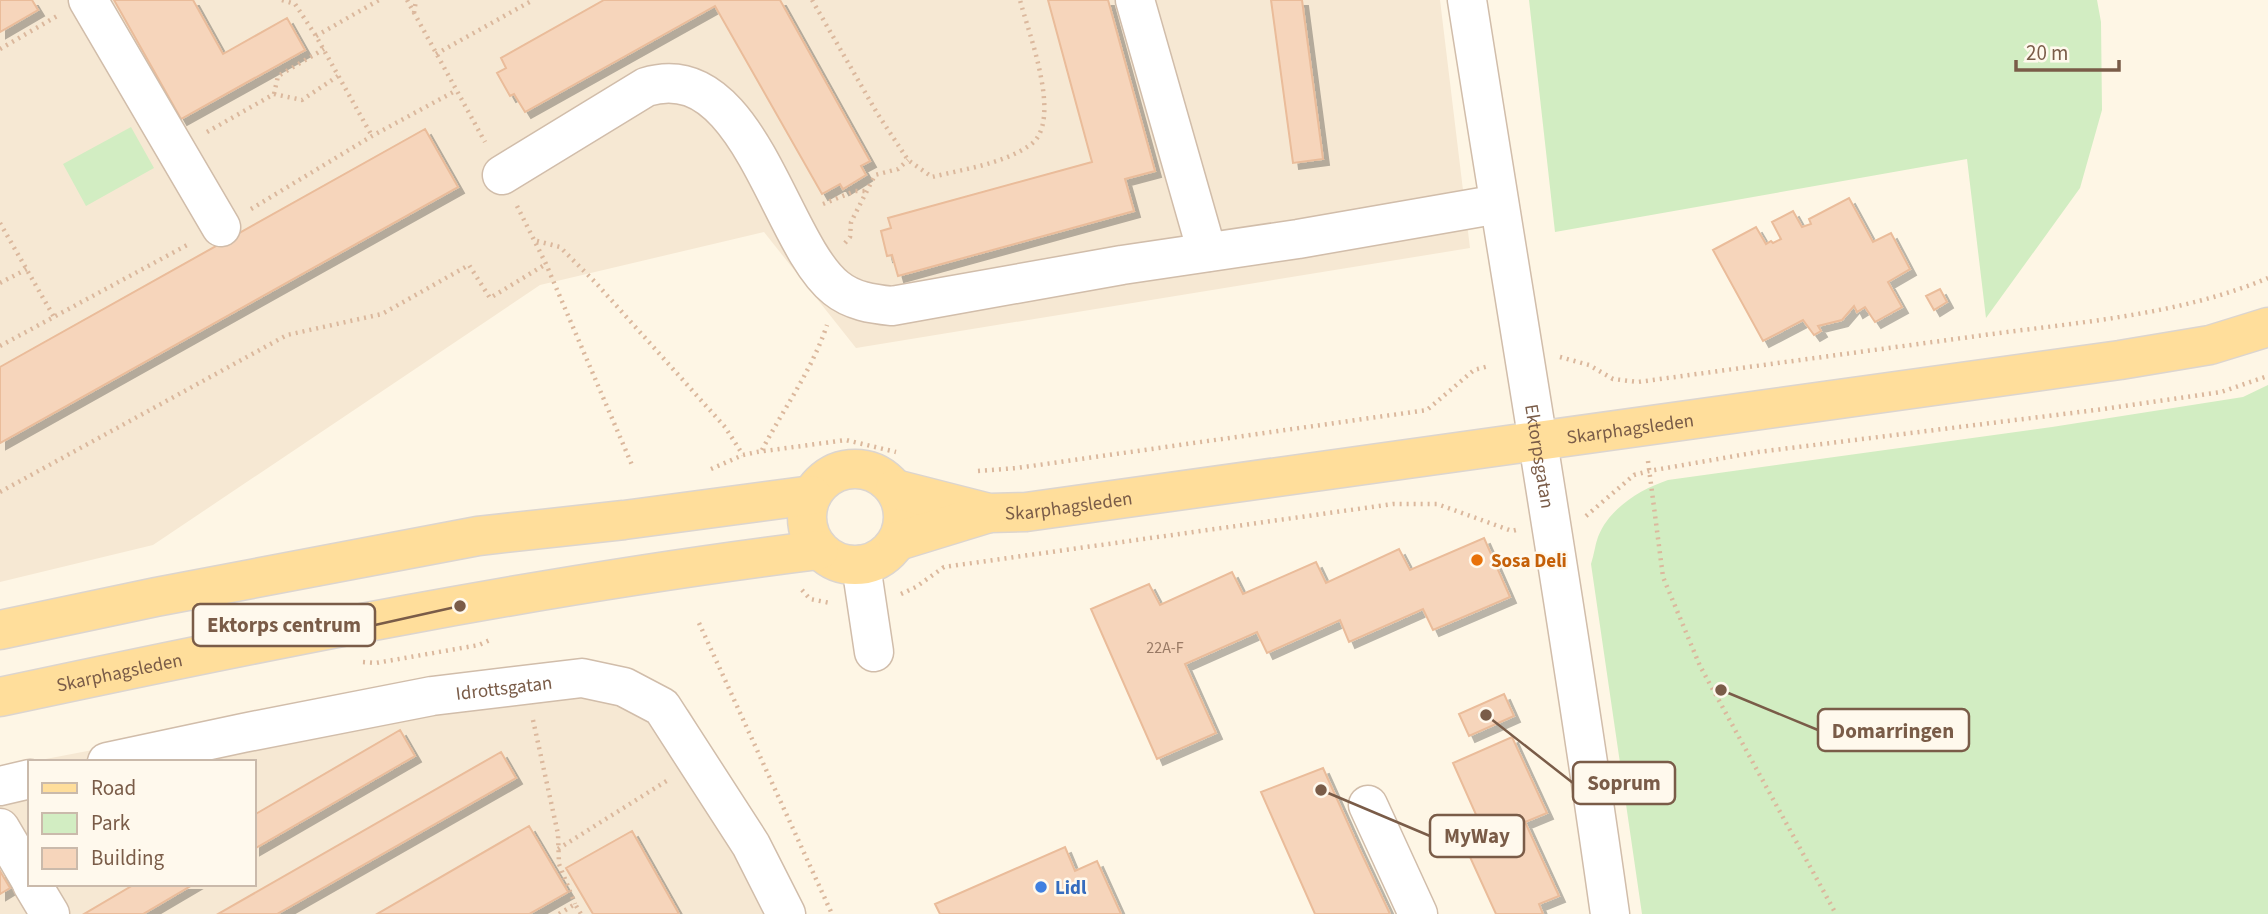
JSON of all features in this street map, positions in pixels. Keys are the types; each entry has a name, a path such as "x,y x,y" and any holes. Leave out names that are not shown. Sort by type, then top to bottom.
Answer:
{"main road":[{"name":"Skarphagsleden","path":"898,541 989,513 1026,512 2120,360 2210,345 2268,327"},
{"path":"848,470 868,471 886,480 895,489 903,513 898,541 889,552 861,565 846,565 833,561 819,550 811,537 807,522 812,495 830,476 848,470"},
{"name":"Skarphagsleden","path":"895,489 989,513"},
{"path":"0,630 169,594 478,536 637,519 812,495"},
{"name":"Skarphagsleden","path":"0,697 169,661 460,606 645,575 819,550"}],"street":[{"path":"1135,0 1207,252"},
{"name":"Ektorpsgatan","path":"1467,0 1610,914"},
{"path":"76,6 176,150 221,227"},
{"path":"502,175 646,87 663,82 697,91 723,109 749,141 822,273 835,287 871,304 892,306 1122,265 1298,239 1499,204"},
{"path":"861,565 874,652"},
{"name":"Idrottsgatan","path":"116,760 418,699 582,678 624,687 662,707 751,845 786,914"},
{"path":"0,786 28,779"},
{"path":"1368,806 1418,914"},
{"path":"0,828 28,877"},
{"path":"34,886 50,914"}],"path":[{"path":"282,0 295,4 372,136"},
{"path":"316,36 379,0"},
{"path":"407,0 536,241 632,465"},
{"path":"414,14 416,0"},
{"path":"436,54 533,0"},
{"path":"812,0 877,113 908,160 932,177 1012,155 1034,144 1044,125 1045,93 1020,0"},
{"path":"0,49 76,6"},
{"path":"274,94 278,76 324,50"},
{"path":"176,150 274,94 302,100 338,76"},
{"path":"0,346 221,227 372,136 457,90"},
{"path":"762,451 818,351 845,244 850,237 850,222 875,175 898,169 908,160"},
{"path":"792,221 855,191 866,191"},
{"path":"0,223 54,317"},
{"path":"536,241 560,247 587,274 725,427 743,455"},
{"path":"0,492 286,335 383,314 468,265 490,298 546,264"},
{"path":"0,284 27,269"},
{"path":"1649,471 1663,577 1699,666 1836,914"},
{"path":"699,623 832,914"},
{"path":"527,684 539,757 558,834 559,864 581,914"},
{"path":"558,849 696,762"},
{"path":"559,914 575,904"}],"shaded area":[{"path":"0,0 1440,0 1470,248 856,348 764,232 540,285 153,545 0,582"},
{"path":"558,661 628,671 689,710 805,914 0,914 0,768 28,762 28,886 256,886 256,760 40,760"}],"green space":[{"path":"1529,0 2097,0 2101,22 2102,110 2080,188 1986,318 1967,159 1555,232"},
{"path":"131,127 154,168 86,206 63,164"},
{"path":"2268,385 2268,914 1642,914 1591,564 1603,527 1627,501 1668,480 2052,427 2243,397"}],"building":[{"path":"0,0 32,0 38,10 0,32"},
{"path":"114,0 193,0 223,54 287,18 305,50 181,119"},
{"path":"604,0 780,0 870,161 861,166 866,175 843,189 840,184 822,194 715,6 525,112 514,94 510,96 497,73 506,68 501,58"},
{"path":"1048,0 1108,0 1155,171 1125,179 1134,211 898,276 892,255 887,256 881,231 891,228 888,218 1092,162"},
{"path":"1271,0 1302,0 1323,159 1293,163"},
{"path":"425,129 458,187 0,443 0,367"},
{"path":"1849,198 1873,242 1891,233 1910,269 1888,282 1902,307 1875,322 1865,307 1857,312 1854,306 1842,320 1818,326 1821,331 1814,335 1803,320 1763,341 1713,250 1756,227 1766,244 1771,241 1773,243 1781,239 1772,222 1793,211 1802,227 1811,224 1809,219"},
{"path":"1940,289 1947,302 1934,310 1926,296"},
{"path":"1484,538 1510,597 1433,630 1423,609 1349,642 1340,620 1267,653 1257,632 1185,664 1216,733 1157,759 1091,609 1149,584 1160,605 1232,572 1243,594 1316,562 1326,583 1399,549 1410,570"},
{"path":"1504,694 1514,716 1469,736 1459,714"},
{"path":"400,730 415,756 256,848 256,814"},
{"path":"1512,737 1547,813 1525,822 1559,896 1539,904 1543,914 1496,914 1465,846 1486,837 1453,763"},
{"path":"501,752 516,778 277,914 218,914"},
{"path":"1323,768 1390,914 1315,914 1261,792"},
{"path":"529,826 568,892 529,914 377,914"},
{"path":"632,831 679,914 593,914 566,868"},
{"name":"Lidl","path":"1065,847 1075,871 1097,861 1121,914 940,914 935,904"},
{"path":"0,871 10,888 0,894"},
{"path":"132,886 191,886 143,914 84,914"}],"place":[{"name":"Sosa Deli","path":"1477,560"},
{"name":"Ektorps centrum","path":"460,606"},
{"name":"Domarringen","path":"1721,690"},
{"name":"Soprum","path":"1486,715"},
{"name":"MyWay","path":"1321,790"},
{"name":"Lidl","path":"1041,887"}]}
